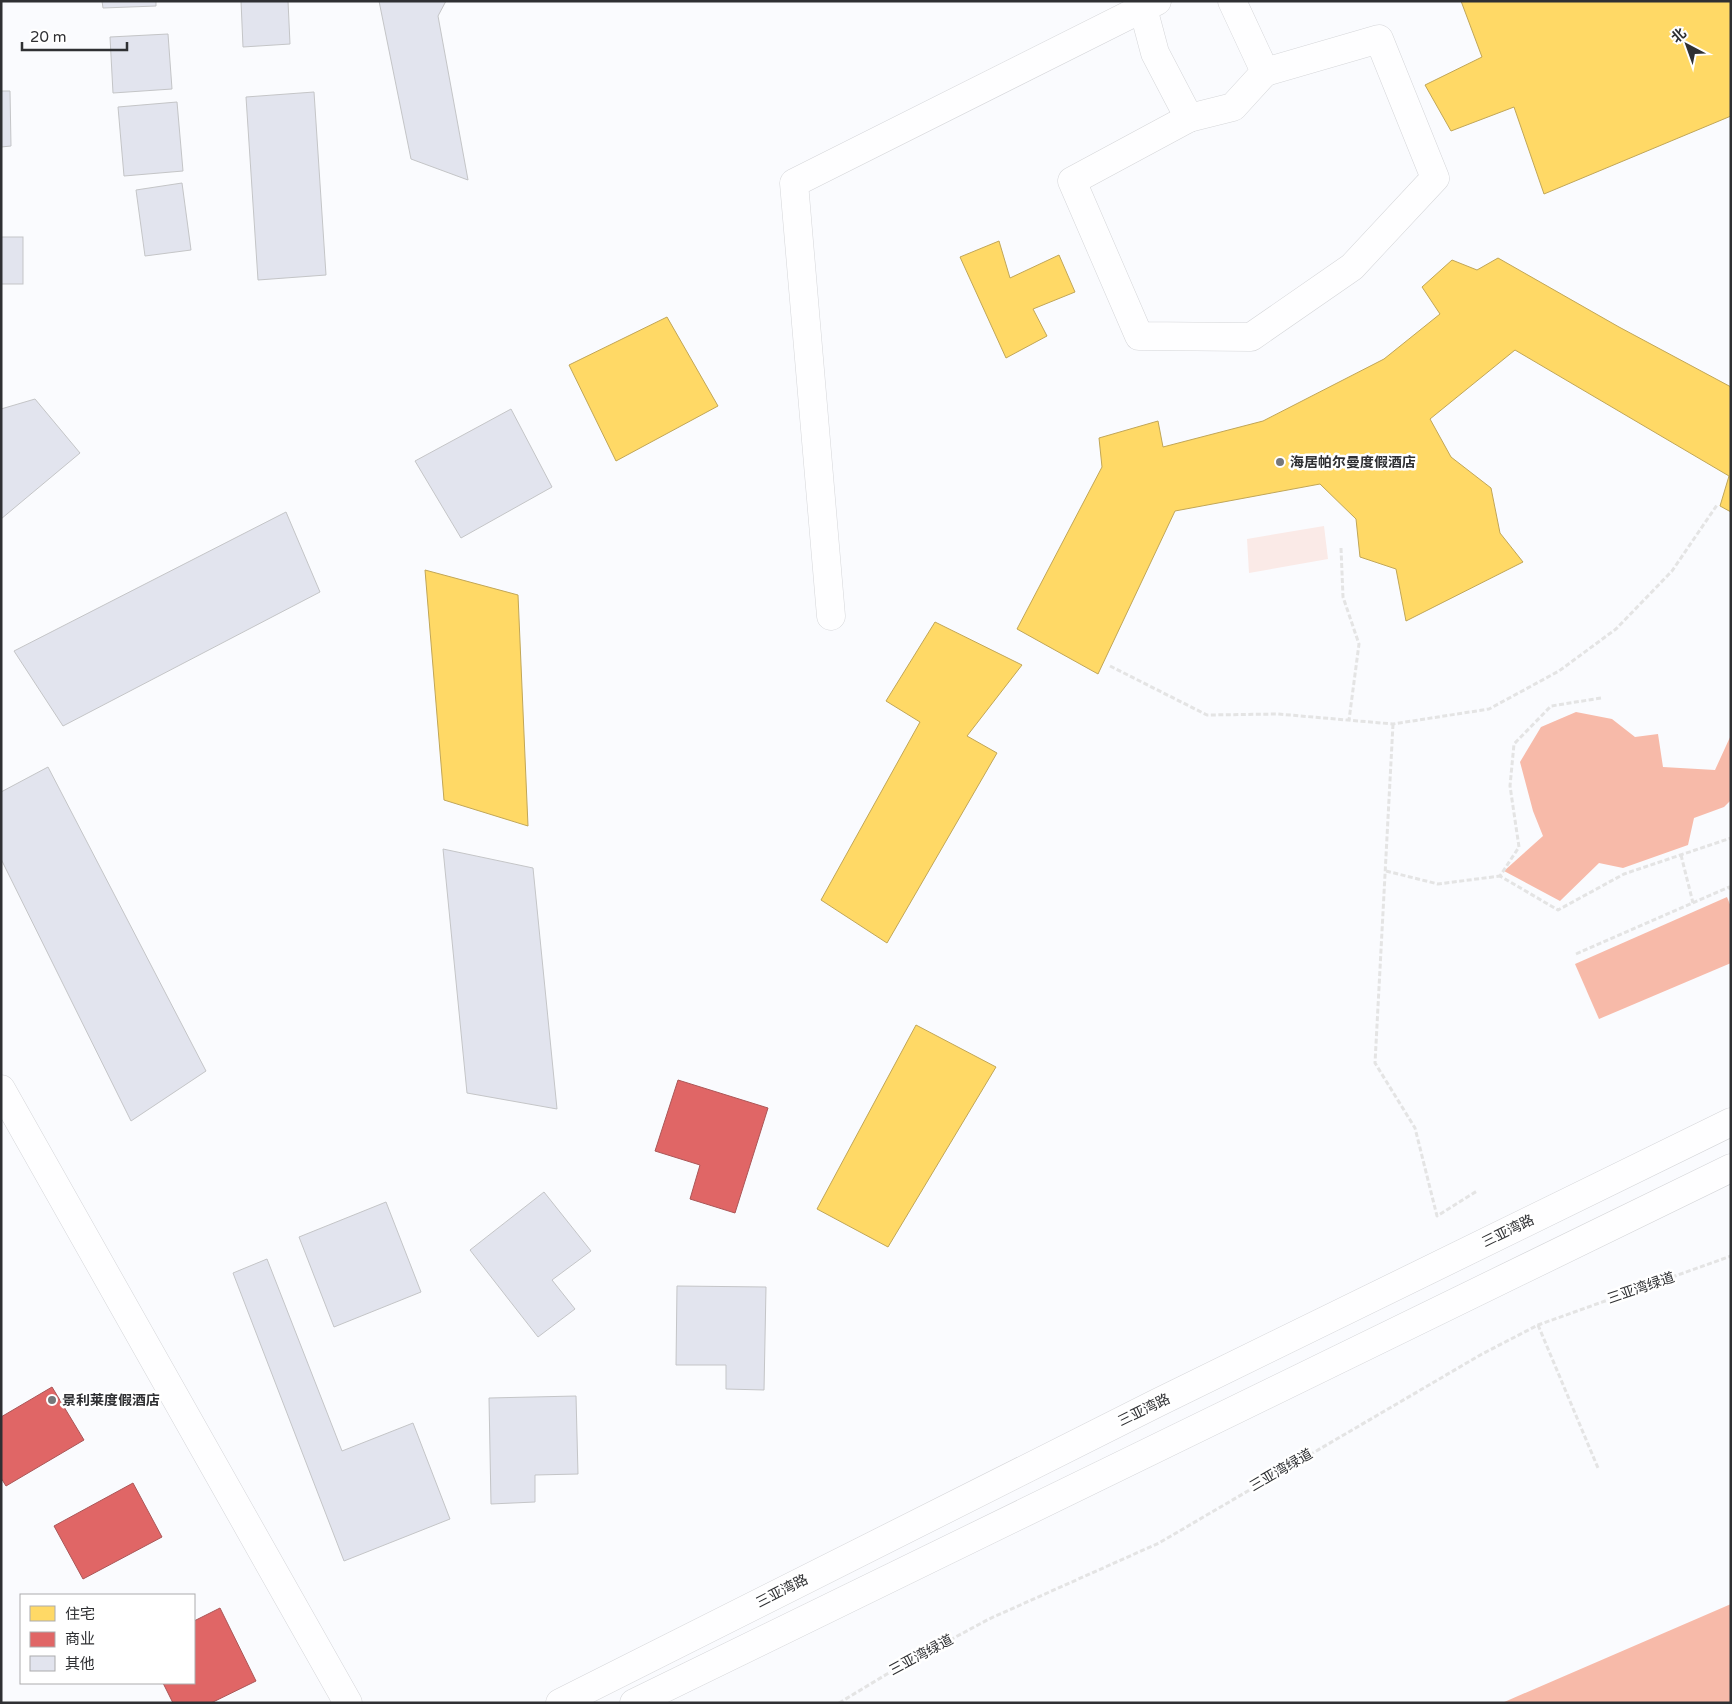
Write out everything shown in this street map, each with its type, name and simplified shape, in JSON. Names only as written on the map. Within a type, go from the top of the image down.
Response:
[{"type":"main road","points":[[1232,1],[1265,72]]},
{"type":"main road","points":[[831,616],[794,183],[1150,5],[1155,54],[1188,118]]},
{"type":"main road","points":[[1380,39],[1436,178],[1352,267],[1251,337],[1139,336],[1072,181],[1188,118],[1233,107],[1265,72],[1380,39]]},
{"type":"main road","points":[[1,1089],[348,1703]]},
{"type":"main road","name":"三亚湾路","points":[[560,1703],[1148,1408],[1731,1122]]},
{"type":"main road","points":[[634,1703],[1731,1168]]},
{"type":"path","points":[[1110,666],[1207,716],[1278,714],[1393,724],[1489,709],[1559,671],[1616,629],[1672,570],[1717,505]]},
{"type":"path","points":[[1341,548],[1343,597],[1360,644],[1349,720]]},
{"type":"path","points":[[1500,876],[1519,847],[1510,786],[1514,744],[1551,706],[1602,698]]},
{"type":"path","points":[[1393,724],[1375,1063],[1415,1128],[1437,1216],[1477,1191]]},
{"type":"path","points":[[1386,871],[1438,884],[1500,876],[1558,910],[1624,874],[1731,838]]},
{"type":"path","points":[[1681,855],[1693,904]]},
{"type":"path","points":[[1576,954],[1729,888],[1731,892]]},
{"type":"path","name":"三亚湾绿道","points":[[839,1703],[887,1674],[989,1619],[1158,1543],[1482,1354],[1538,1324],[1731,1256]]},
{"type":"path","points":[[1538,1324],[1598,1468]]},
{"type":"shaded area","points":[[1324,526],[1328,559],[1249,573],[1247,539]]},
{"type":"shaded area","points":[[1576,712],[1612,719],[1635,737],[1658,734],[1663,767],[1715,770],[1731,735],[1731,800],[1724,807],[1694,818],[1688,845],[1623,868],[1599,863],[1560,901],[1504,871],[1543,836],[1533,811],[1520,762],[1541,727]]},
{"type":"shaded area","points":[[1727,897],[1731,907],[1731,963],[1599,1019],[1575,964]]},
{"type":"shaded area","points":[[1731,1604],[1731,1703],[1502,1703]]},
{"type":"building: 住宅","points":[[1461,1],[1731,1],[1731,116],[1544,194],[1514,107],[1451,131],[1425,85],[1482,57]]},
{"type":"building: 住宅","points":[[999,241],[1010,278],[1059,255],[1075,292],[1033,309],[1047,336],[1006,358],[960,257]]},
{"type":"building: 住宅","name":"海居帕尔曼度假酒店","points":[[1498,258],[1619,327],[1731,387],[1731,512],[1720,506],[1729,476],[1515,350],[1430,419],[1451,457],[1491,488],[1500,533],[1523,562],[1406,621],[1396,569],[1360,557],[1356,519],[1320,484],[1175,511],[1098,674],[1017,629],[1102,467],[1099,438],[1158,421],[1163,447],[1263,421],[1384,359],[1440,314],[1422,287],[1452,260],[1477,270]]},
{"type":"building: 住宅","points":[[667,317],[718,406],[616,461],[569,365]]},
{"type":"building: 住宅","points":[[425,570],[518,595],[528,826],[444,800]]},
{"type":"building: 住宅","points":[[935,622],[1022,665],[967,736],[997,753],[887,943],[821,900],[920,722],[886,701]]},
{"type":"building: 住宅","points":[[916,1025],[996,1067],[888,1247],[817,1209]]},
{"type":"building: 商业","points":[[678,1080],[768,1108],[735,1213],[690,1199],[700,1165],[655,1151]]},
{"type":"building: 商业","points":[[52,1387],[84,1440],[6,1486],[1,1478],[1,1417]]},
{"type":"building: 商业","points":[[133,1483],[162,1537],[83,1579],[54,1526]]},
{"type":"building: 商业","points":[[220,1608],[256,1681],[211,1703],[173,1703],[164,1684],[195,1684],[195,1620]]},
{"type":"building: 其他","points":[[102,1],[156,1],[156,6],[103,8]]},
{"type":"building: 其他","points":[[241,1],[288,1],[290,44],[243,47]]},
{"type":"building: 其他","points":[[379,1],[446,1],[438,16],[468,180],[411,159]]},
{"type":"building: 其他","points":[[168,34],[172,89],[113,93],[110,37]]},
{"type":"building: 其他","points":[[1,91],[10,91],[11,146],[1,147]]},
{"type":"building: 其他","points":[[314,92],[326,275],[258,280],[246,97]]},
{"type":"building: 其他","points":[[177,102],[183,171],[124,176],[118,107]]},
{"type":"building: 其他","points":[[182,183],[191,250],[145,256],[136,190]]},
{"type":"building: 其他","points":[[1,237],[23,237],[23,284],[1,284]]},
{"type":"building: 其他","points":[[35,399],[80,453],[1,519],[1,409]]},
{"type":"building: 其他","points":[[511,409],[552,487],[461,538],[415,461]]},
{"type":"building: 其他","points":[[286,512],[320,592],[63,726],[14,651]]},
{"type":"building: 其他","points":[[48,767],[206,1071],[131,1121],[1,859],[1,792]]},
{"type":"building: 其他","points":[[443,849],[533,868],[557,1109],[467,1093]]},
{"type":"building: 其他","points":[[544,1192],[591,1251],[552,1280],[575,1309],[538,1337],[470,1250]]},
{"type":"building: 其他","points":[[386,1202],[421,1292],[334,1327],[299,1237]]},
{"type":"building: 其他","points":[[267,1259],[342,1451],[413,1423],[450,1519],[344,1561],[233,1273]]},
{"type":"building: 其他","points":[[677,1286],[766,1287],[764,1390],[726,1389],[726,1365],[676,1365]]},
{"type":"building: 其他","points":[[576,1396],[578,1474],[535,1475],[535,1502],[491,1504],[489,1398]]},
{"type":"place","name":"海居帕尔曼度假酒店","points":[[1280,462]]},
{"type":"place","name":"景利莱度假酒店","points":[[52,1400]]}]
